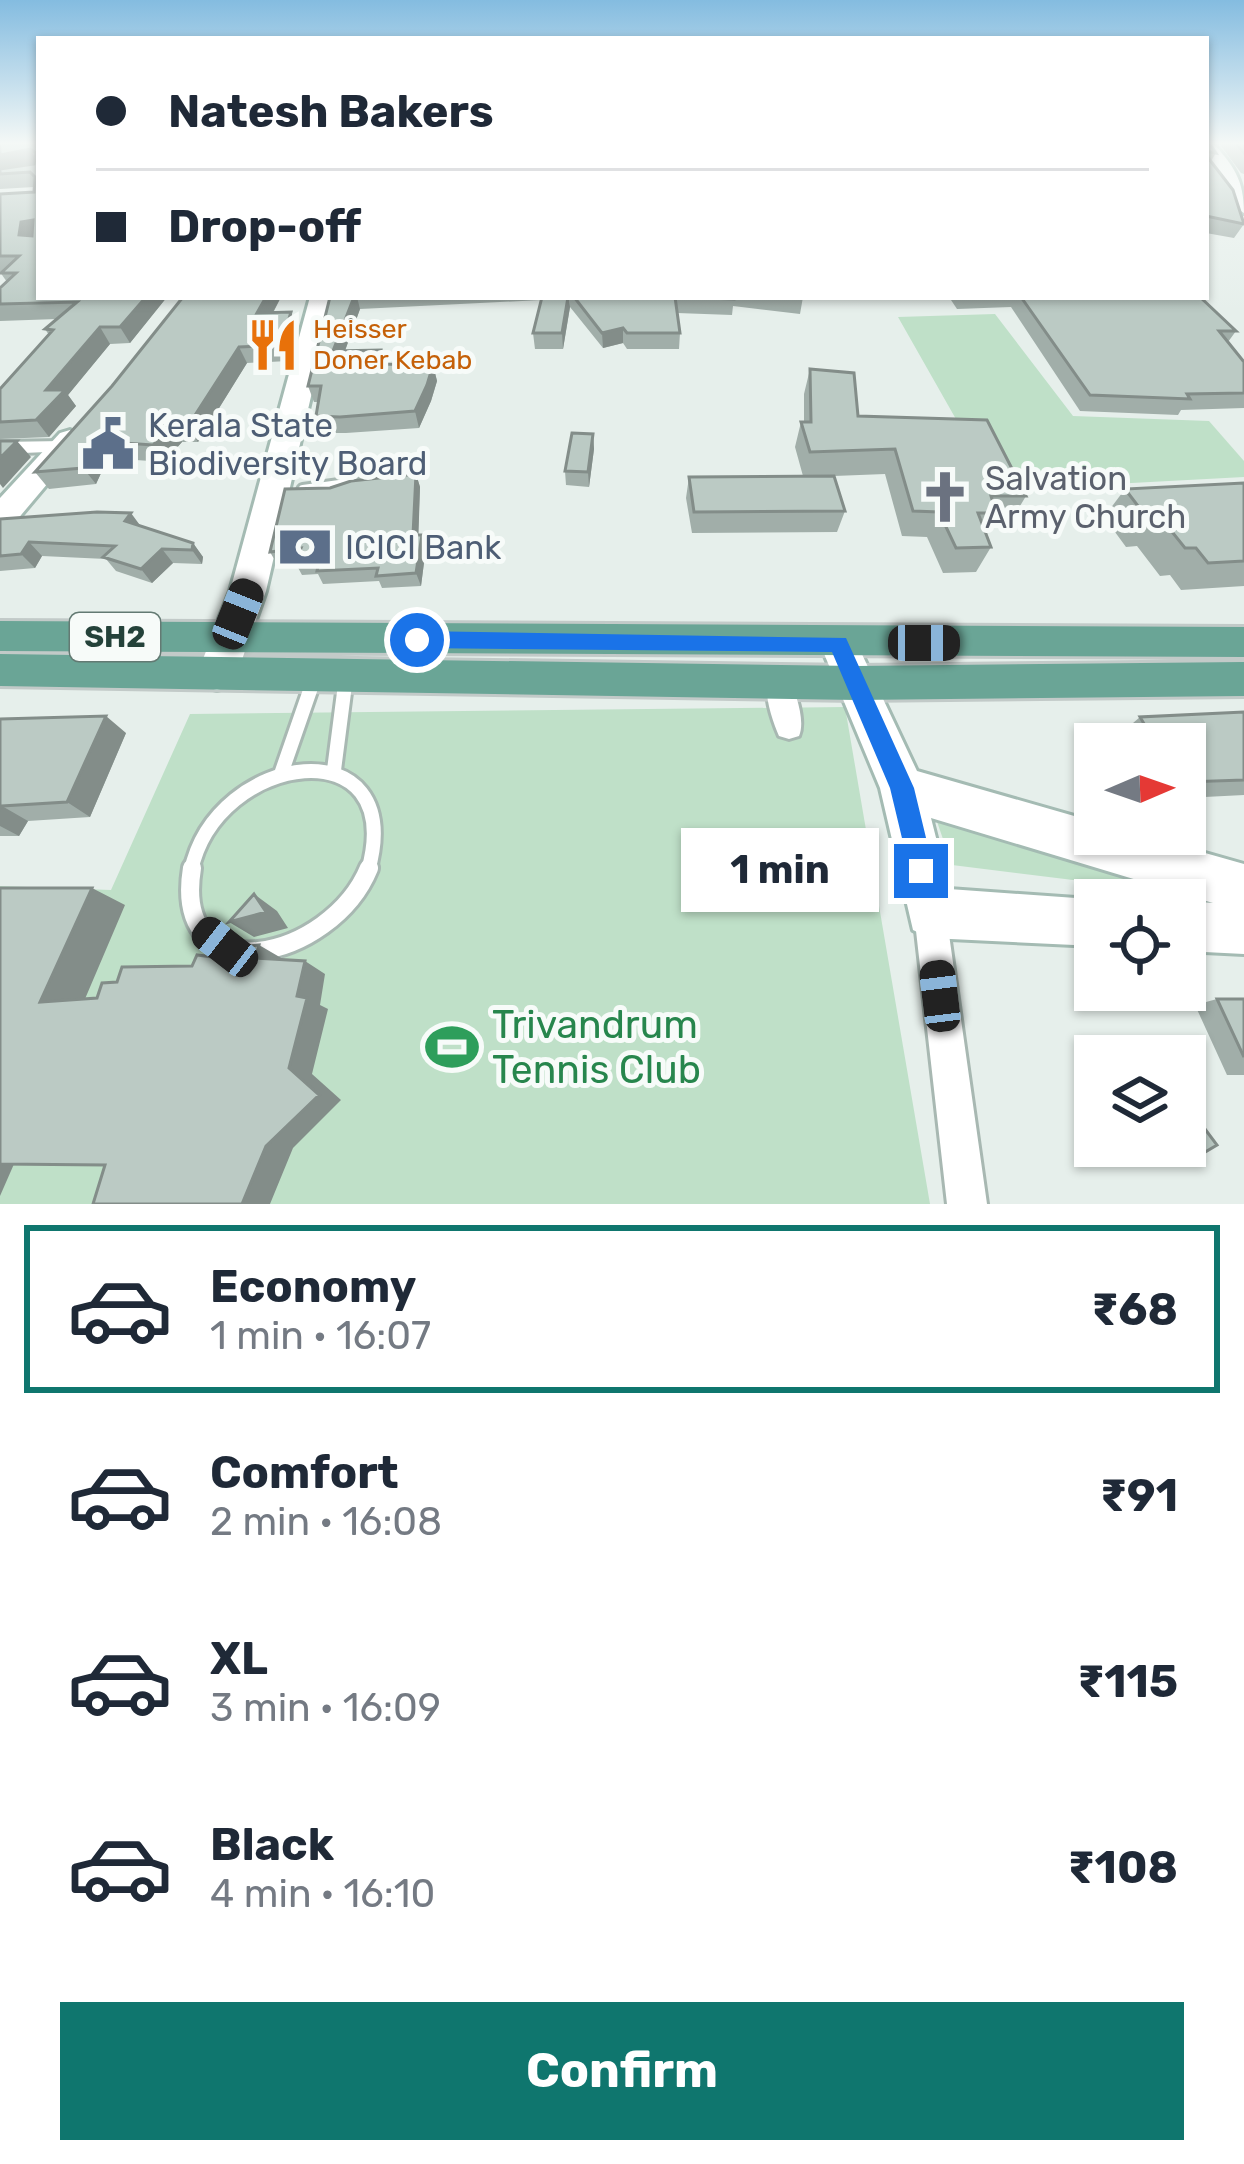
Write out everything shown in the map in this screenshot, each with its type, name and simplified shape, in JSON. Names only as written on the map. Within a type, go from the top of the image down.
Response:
[{"type":"main road","name":"SH2","points":[[0,636],[223,656],[1244,642]]},
{"type":"main road","points":[[0,670],[223,656],[330,675],[856,683],[1244,679]]},
{"type":"street","points":[[223,656],[248,591],[321,300]]},
{"type":"street","points":[[0,519],[94,412]]},
{"type":"street","points":[[0,448],[63,447]]},
{"type":"street","points":[[838,644],[902,788],[930,913],[967,1204]]},
{"type":"street","points":[[778,682],[789,727]]},
{"type":"street","points":[[902,788],[1244,888]]},
{"type":"street","points":[[930,913],[1074,920]]},
{"type":"street","points":[[1206,927],[1244,928]]},
{"type":"lane","points":[[272,494],[359,483]]},
{"type":"lane","points":[[330,675],[334,770]]},
{"type":"lane","points":[[281,774],[330,675]]},
{"type":"lane","points":[[334,770],[357,783],[375,813],[376,853],[365,882],[345,910],[318,933],[286,948],[254,953],[225,947],[201,929],[189,903],[188,872],[200,840],[220,811],[246,788],[281,774],[334,770]]},
{"type":"green space","points":[[995,314],[1073,416],[1209,421],[1244,461],[1244,477],[1019,489],[961,428],[898,317]]},
{"type":"green space","name":"Trivandrum Tennis Club","points":[[845,707],[930,1204],[0,1204],[0,886],[111,890],[190,714]]},
{"type":"green space","points":[[934,813],[1163,879],[1074,880],[952,865]]},
{"type":"building","points":[[0,198],[36,198],[36,300],[143,300],[120,327],[100,327],[46,390],[65,390],[36,420],[0,422],[0,389],[53,330],[45,329],[77,302],[0,304],[0,288],[16,273],[1,273],[19,256],[0,256]],"holes":[[[33,220],[32,236],[19,235],[21,222]]]},
{"type":"building","points":[[1209,198],[1236,198],[1244,224],[1209,217]]},
{"type":"building","points":[[181,300],[264,300],[257,313],[291,312],[281,345],[239,347],[188,426],[172,426],[153,445],[96,441],[83,468],[35,472]]},
{"type":"building","points":[[329,300],[353,300],[333,351],[381,350],[379,364],[433,365],[415,411],[316,416],[321,386],[308,386]]},
{"type":"building","points":[[541,300],[568,300],[562,333],[533,333]]},
{"type":"building","points":[[576,300],[675,300],[680,333],[627,333],[623,328],[602,333]]},
{"type":"building","points":[[1023,300],[1203,300],[1236,331],[1219,331],[1244,362],[1244,393],[1187,394],[1190,399],[1090,395]]},
{"type":"building","points":[[810,369],[854,373],[858,416],[987,420],[1026,496],[991,496],[996,513],[978,513],[991,547],[956,548],[939,512],[913,511],[895,449],[810,452],[801,422],[811,422]]},
{"type":"building","points":[[572,433],[593,434],[588,472],[565,471]]},
{"type":"building","points":[[0,441],[17,441],[0,458]]},
{"type":"building","points":[[416,474],[413,535],[422,535],[416,573],[376,576],[378,568],[317,571],[319,562],[295,562],[301,548],[270,552],[285,489],[330,488]]},
{"type":"building","points":[[834,476],[845,511],[694,512],[689,477]]},
{"type":"building","points":[[1244,483],[1244,561],[1208,563],[1196,548],[1185,548],[1161,518],[1148,519],[1125,489]]},
{"type":"building","points":[[131,513],[125,521],[193,543],[192,550],[162,549],[141,569],[103,557],[115,546],[29,542],[21,554],[0,556],[0,519]]},
{"type":"building","points":[[1244,712],[1244,780],[1206,781],[1206,723],[1144,723],[1140,717]]},
{"type":"building","points":[[106,716],[67,802],[0,809],[0,719]]},
{"type":"building","points":[[0,888],[92,888],[40,1002],[97,998],[102,983],[117,982],[122,967],[192,966],[197,955],[213,957],[216,950],[259,945],[256,958],[305,961],[297,996],[307,998],[289,1068],[319,1095],[266,1146],[242,1204],[93,1204],[105,1165],[0,1164]]},
{"type":"building","points":[[254,894],[266,912],[229,922]]},
{"type":"building","points":[[1217,999],[1244,999],[1244,1057]]},
{"type":"building","points":[[1206,1130],[1217,1145],[1206,1152]]},
{"type":"place","name":"Heisser Doner Kebab","points":[[273,345]]},
{"type":"place","name":"Kerala State Biodiversity Board","points":[[108,444]]},
{"type":"place","name":"Salvation Army Church","points":[[945,497]]},
{"type":"place","name":"ICICI Bank","points":[[305,547]]},
{"type":"place","name":"Trivandrum Tennis Club","points":[[452,1047]]},
{"type":"route","points":[[417,640],[838,644],[902,788],[921,871]]}]
